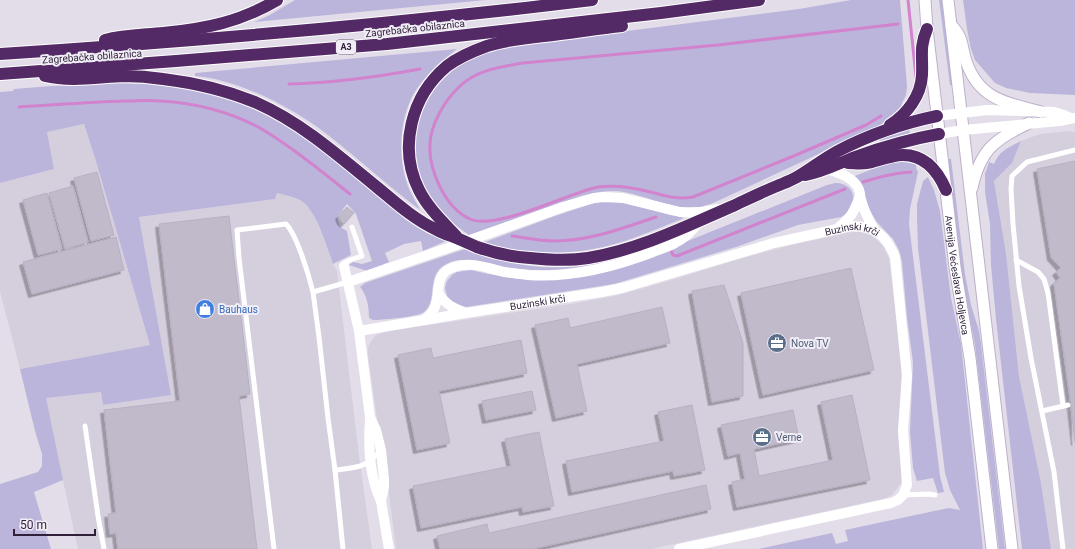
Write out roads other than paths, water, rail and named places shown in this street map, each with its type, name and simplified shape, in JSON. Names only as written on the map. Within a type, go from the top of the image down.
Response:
[{"type":"highway","points":[[77,49],[96,42],[114,38],[194,30],[230,22],[249,15],[277,0]]},
{"type":"highway","name":"Zagrebačka obilaznica","points":[[0,54],[364,25],[592,0]]},
{"type":"highway","name":"Zagrebačka obilaznica","points":[[0,74],[386,44],[661,13],[759,0]]},
{"type":"highway","points":[[459,239],[432,211],[425,201],[411,169],[409,156],[410,128],[421,97],[428,85],[453,62],[488,46],[511,40],[638,24],[661,13]]},
{"type":"highway","points":[[878,133],[903,114],[916,97],[920,88],[922,76],[921,48],[927,29]]},
{"type":"highway","points":[[31,72],[48,77],[66,79],[126,76],[146,77],[202,85],[236,95],[278,113],[296,124],[399,205],[425,224],[438,231],[495,253],[521,258],[546,260],[587,258],[627,248],[659,237],[701,221],[796,177],[838,151],[878,133],[900,125],[937,116]]},
{"type":"highway","points":[[796,177],[825,170],[885,146],[916,138],[940,134]]},
{"type":"highway","points":[[843,162],[865,163],[895,156],[911,156],[924,161],[933,168],[941,178],[946,190]]},
{"type":"main road","name":"Avenija Većeslava Holjevca","points":[[925,0],[927,29],[957,283],[970,358],[992,549]]},
{"type":"main road","name":"Avenija Većeslava Holjevca","points":[[948,0],[1012,549]]},
{"type":"main road","points":[[951,24],[960,34],[967,62],[977,82],[986,93],[1006,102],[1042,112]]},
{"type":"main road","points":[[971,196],[973,184],[980,163],[989,148],[1004,136],[1028,123]]},
{"type":"street","points":[[937,116],[987,110],[1054,112],[1073,118]]},
{"type":"street","points":[[940,134],[963,130],[1060,121],[1073,118]]},
{"type":"street","points":[[825,170],[833,171],[849,179],[857,186],[866,213],[874,229]]},
{"type":"street","points":[[838,229],[854,212],[860,196]]},
{"type":"street","points":[[348,282],[562,207],[594,198],[623,198],[667,210],[689,213],[703,212],[732,206]]},
{"type":"street","points":[[423,320],[428,317],[434,309],[439,280],[445,270],[452,267],[473,265],[530,275],[556,275],[583,272],[636,258],[675,244],[687,236],[701,221]]},
{"type":"street","name":"Buzinski krči","points":[[359,330],[580,296],[622,288],[774,243],[851,226],[874,229],[887,242],[895,257],[907,376],[904,430],[907,485],[903,495]]},
{"type":"street","points":[[344,266],[359,330],[370,417],[369,440],[372,473],[374,484],[381,501],[389,549]]},
{"type":"street","points":[[438,292],[441,298],[448,305],[466,313]]},
{"type":"street","points":[[370,417],[376,430],[381,450],[384,479],[381,501]]},
{"type":"street","points":[[679,549],[891,503],[898,500],[903,495]]},
{"type":"lane","points":[[1063,549],[1054,472],[1042,412],[1016,260],[1011,189],[1012,176],[1027,162],[1075,150]]},
{"type":"lane","points":[[274,549],[239,258],[237,230],[286,224],[290,228],[313,292],[344,549]]},
{"type":"lane","points":[[344,266],[344,263],[362,256],[352,227]]},
{"type":"lane","points":[[1016,260],[1038,272],[1044,279],[1048,293],[1066,406],[1042,412]]},
{"type":"lane","points":[[313,292],[348,282]]},
{"type":"lane","points":[[85,426],[104,549]]},
{"type":"lane","points":[[335,470],[358,468],[366,464],[381,450]]},
{"type":"lane","points":[[358,468],[372,473],[379,478],[384,487]]},
{"type":"lane","points":[[903,495],[935,495]]},
{"type":"waterway","points":[[908,0],[916,77]]},
{"type":"waterway","points":[[881,116],[866,125],[693,197],[669,197],[622,187],[598,187],[514,216],[497,220],[482,221],[470,219],[461,214],[453,206],[440,187],[435,176],[430,153],[433,128],[444,105],[454,92],[466,81],[489,70],[523,63],[718,45],[898,24]]},
{"type":"waterway","points":[[289,84],[355,79],[420,69]]},
{"type":"waterway","points":[[19,107],[98,102],[152,101],[173,102],[212,109],[237,117],[272,135],[350,194]]},
{"type":"waterway","points":[[863,182],[899,173],[911,172]]},
{"type":"waterway","points":[[671,251],[673,255],[677,256],[845,189]]},
{"type":"waterway","points":[[512,236],[550,241],[581,239],[606,233],[656,217]]},
{"type":"place","name":"Bauhaus","points":[[205,309]]},
{"type":"place","name":"Nova TV","points":[[777,343]]},
{"type":"place","name":"Verne","points":[[762,437]]}]
